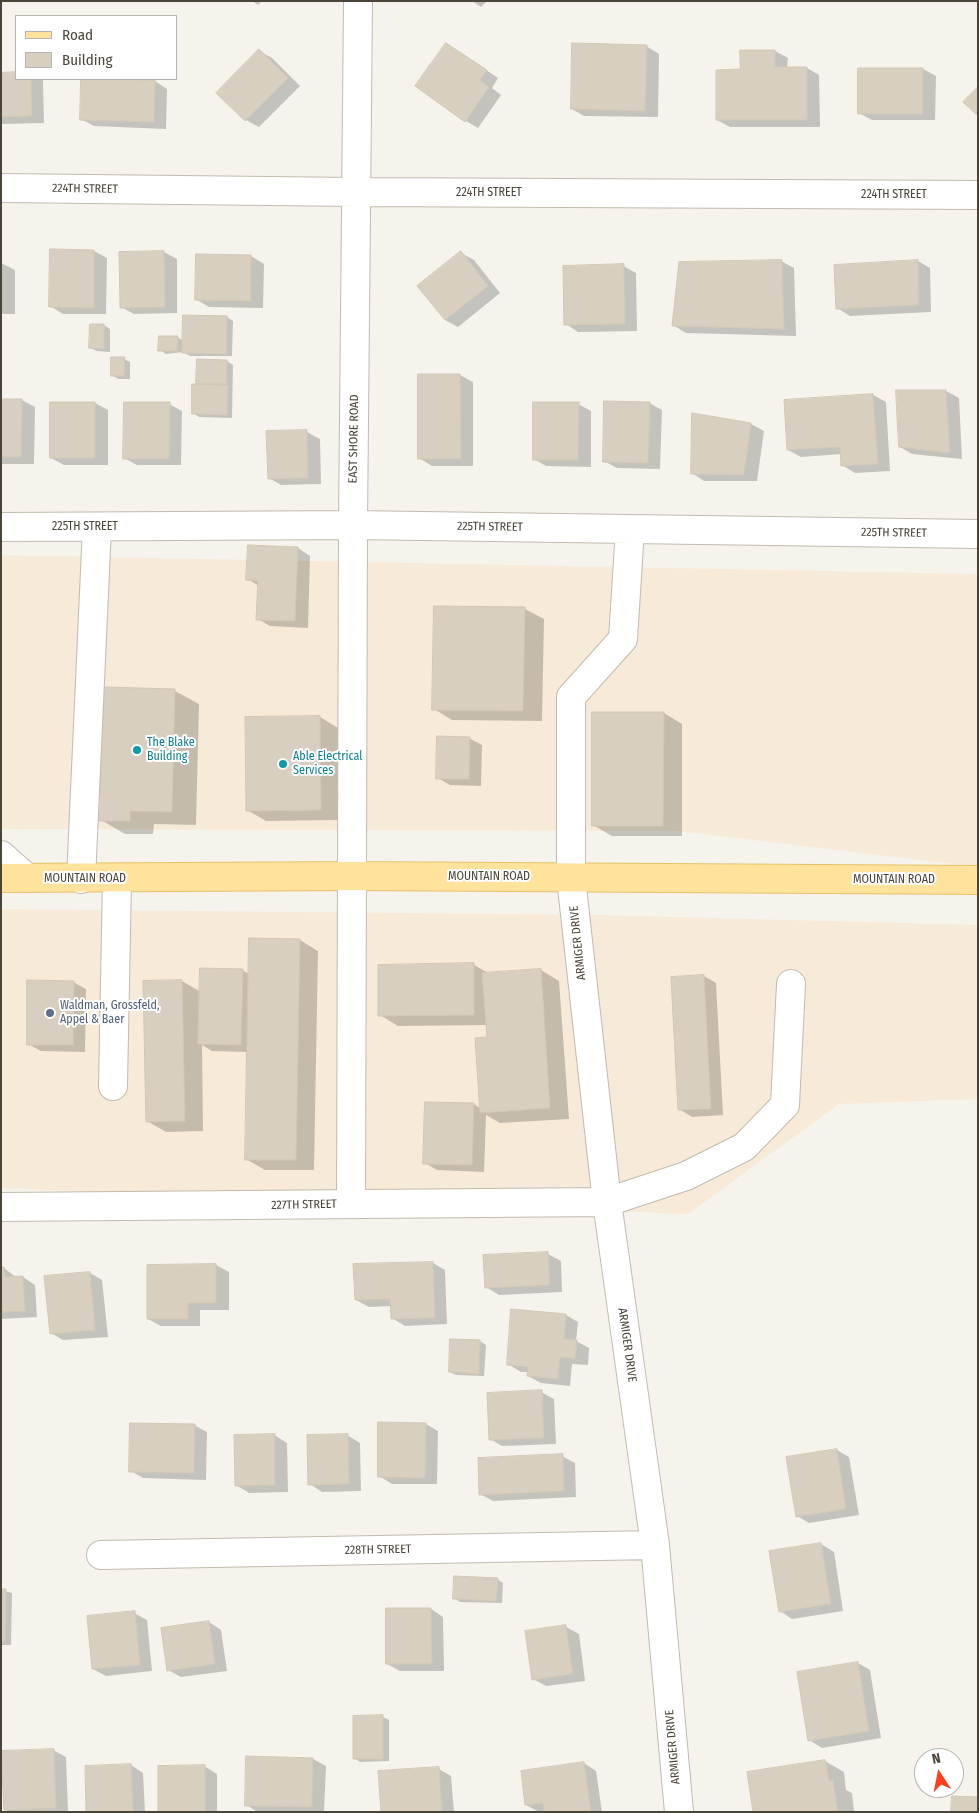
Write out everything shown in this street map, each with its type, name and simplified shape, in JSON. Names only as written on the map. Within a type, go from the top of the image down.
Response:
[{"type":"main road","name":"MOUNTAIN ROAD","points":[[14,878],[117,879],[352,876],[978,880]]},
{"type":"street","name":"EAST SHORE ROAD","points":[[351,1204],[353,526],[358,1]]},
{"type":"street","name":"224TH STREET","points":[[1,188],[978,195]]},
{"type":"street","points":[[82,879],[97,526]]},
{"type":"street","name":"225TH STREET","points":[[1,527],[353,526],[978,534]]},
{"type":"street","name":"ARMIGER DRIVE","points":[[630,529],[623,640],[571,696],[571,878],[607,1202],[655,1545],[679,1812]]},
{"type":"street","points":[[1,855],[14,878]]},
{"type":"street","points":[[113,1086],[117,879]]},
{"type":"street","name":"227TH STREET","points":[[1,1207],[607,1202],[686,1176],[744,1147],[785,1105],[791,984]]},
{"type":"street","name":"228TH STREET","points":[[101,1555],[655,1545]]},
{"type":"shaded area","points":[[1,555],[978,574],[978,867],[678,831],[1,829]]},
{"type":"shaded area","points":[[1,909],[601,915],[978,925],[978,1099],[839,1104],[688,1214],[1,1188]]},
{"type":"building","points":[[446,43],[487,70],[480,80],[489,87],[465,122],[415,86]]},
{"type":"building","points":[[572,43],[647,45],[645,111],[571,109]]},
{"type":"building","points":[[259,49],[288,78],[245,121],[216,93]]},
{"type":"building","points":[[740,50],[775,50],[775,67],[807,67],[807,120],[716,120],[716,70],[740,69]]},
{"type":"building","points":[[858,68],[923,68],[923,114],[858,114]]},
{"type":"building","points":[[15,72],[15,80],[31,80],[32,116],[1,117],[1,73]]},
{"type":"building","points":[[81,80],[155,80],[154,122],[80,120]]},
{"type":"building","points":[[978,87],[978,116],[963,102]]},
{"type":"building","points":[[50,249],[94,250],[94,308],[49,307]]},
{"type":"building","points":[[164,251],[165,307],[120,308],[119,252]]},
{"type":"building","points":[[461,251],[488,286],[445,320],[417,286]]},
{"type":"building","points":[[196,254],[251,255],[251,301],[195,300]]},
{"type":"building","points":[[782,260],[784,329],[672,326],[679,262]]},
{"type":"building","points":[[918,260],[919,305],[836,309],[834,265]]},
{"type":"building","points":[[624,264],[625,324],[564,325],[563,266]]},
{"type":"building","points":[[183,315],[227,316],[227,354],[182,353]]},
{"type":"building","points":[[90,324],[104,324],[104,349],[89,348]]},
{"type":"building","points":[[159,336],[178,336],[177,351],[158,351]]},
{"type":"building","points":[[111,357],[125,357],[124,376],[111,376]]},
{"type":"building","points":[[197,359],[227,360],[227,384],[196,384]]},
{"type":"building","points":[[418,374],[460,374],[461,459],[418,459]]},
{"type":"building","points":[[192,384],[228,385],[227,415],[192,414]]},
{"type":"building","points":[[896,390],[946,390],[950,453],[899,447]]},
{"type":"building","points":[[873,394],[878,464],[841,466],[840,447],[787,450],[784,400]]},
{"type":"building","points":[[1,399],[22,399],[21,457],[1,457]]},
{"type":"building","points":[[604,401],[650,402],[648,463],[603,462]]},
{"type":"building","points":[[50,402],[95,402],[95,458],[50,458]]},
{"type":"building","points":[[124,402],[170,402],[169,459],[123,459]]},
{"type":"building","points":[[533,402],[579,402],[578,460],[533,460]]},
{"type":"building","points":[[692,413],[751,423],[744,475],[691,474]]},
{"type":"building","points":[[307,430],[308,478],[268,479],[266,431]]},
{"type":"building","points":[[248,545],[298,547],[295,621],[256,620],[258,581],[246,580]]},
{"type":"building","points":[[434,606],[525,607],[523,711],[432,710]]},
{"type":"building","name":"The Blake Building","points":[[103,687],[175,689],[172,812],[130,811],[130,821],[100,821]]},
{"type":"building","points":[[592,712],[664,712],[663,826],[592,826]]},
{"type":"building","name":"Able Electrical Services","points":[[320,716],[321,810],[246,811],[245,717]]},
{"type":"building","points":[[437,736],[470,737],[469,779],[436,779]]},
{"type":"building","points":[[249,938],[300,939],[296,1160],[245,1160]]},
{"type":"building","points":[[474,963],[474,1015],[378,1016],[378,965]]},
{"type":"building","points":[[200,968],[243,969],[241,1045],[198,1044]]},
{"type":"building","points":[[541,969],[550,1108],[480,1113],[475,1038],[487,1037],[482,973]]},
{"type":"building","points":[[704,975],[711,1109],[678,1110],[671,977]]},
{"type":"building","name":"Waldman, Grossfeld, Appel & Baer","points":[[27,980],[74,981],[73,1045],[27,1045]]},
{"type":"building","points":[[182,980],[185,1121],[146,1122],[143,981]]},
{"type":"building","points":[[425,1102],[474,1103],[472,1165],[423,1164]]},
{"type":"building","points":[[548,1252],[550,1285],[485,1288],[483,1255]]},
{"type":"building","points":[[433,1262],[435,1318],[391,1319],[390,1299],[355,1300],[353,1264]]},
{"type":"building","points":[[216,1264],[216,1303],[188,1303],[188,1319],[147,1319],[147,1265]]},
{"type":"building","points":[[1,1267],[4,1267],[5,1277],[23,1276],[25,1311],[1,1312]]},
{"type":"building","points":[[90,1272],[95,1330],[50,1334],[44,1276]]},
{"type":"building","points":[[511,1309],[566,1314],[564,1339],[577,1340],[575,1359],[560,1357],[558,1379],[527,1376],[528,1367],[507,1365]]},
{"type":"building","points":[[450,1339],[480,1340],[479,1374],[449,1372]]},
{"type":"building","points":[[542,1390],[544,1438],[489,1440],[487,1393]]},
{"type":"building","points":[[378,1422],[426,1423],[425,1478],[378,1477]]},
{"type":"building","points":[[130,1423],[195,1424],[194,1473],[129,1472]]},
{"type":"building","points":[[275,1434],[275,1485],[235,1486],[234,1435]]},
{"type":"building","points":[[348,1434],[349,1484],[308,1485],[307,1435]]},
{"type":"building","points":[[837,1449],[846,1509],[796,1517],[786,1457]]},
{"type":"building","points":[[563,1454],[564,1491],[479,1495],[478,1458]]},
{"type":"building","points":[[821,1543],[831,1604],[779,1612],[769,1551]]},
{"type":"building","points":[[454,1576],[498,1578],[496,1601],[453,1599]]},
{"type":"building","points":[[1,1589],[6,1589],[5,1642],[1,1642]]},
{"type":"building","points":[[386,1608],[431,1608],[432,1664],[386,1664]]},
{"type":"building","points":[[135,1611],[140,1665],[92,1669],[87,1616]]},
{"type":"building","points":[[209,1621],[215,1664],[167,1671],[161,1628]]},
{"type":"building","points":[[566,1625],[573,1674],[532,1680],[525,1631]]},
{"type":"building","points":[[858,1662],[869,1731],[808,1741],[797,1672]]},
{"type":"building","points":[[383,1715],[383,1759],[353,1759],[353,1716]]},
{"type":"building","points":[[54,1749],[56,1808],[4,1810],[1,1751]]},
{"type":"building","points":[[246,1756],[313,1758],[312,1807],[245,1806]]},
{"type":"building","points":[[825,1760],[829,1781],[833,1780],[838,1812],[753,1812],[747,1772]]},
{"type":"building","points":[[584,1762],[591,1812],[544,1812],[543,1803],[525,1805],[521,1771]]},
{"type":"building","points":[[131,1764],[133,1812],[86,1812],[85,1766]]},
{"type":"building","points":[[205,1765],[205,1812],[158,1812],[158,1766]]},
{"type":"building","points":[[439,1767],[442,1812],[381,1812],[378,1771]]},
{"type":"building","points":[[978,1797],[978,1812],[951,1812],[952,1798]]},
{"type":"place","name":"The Blake Building","points":[[137,750]]},
{"type":"place","name":"Able Electrical Services","points":[[283,764]]},
{"type":"place","name":"Waldman, Grossfeld, Appel & Baer","points":[[50,1013]]}]
